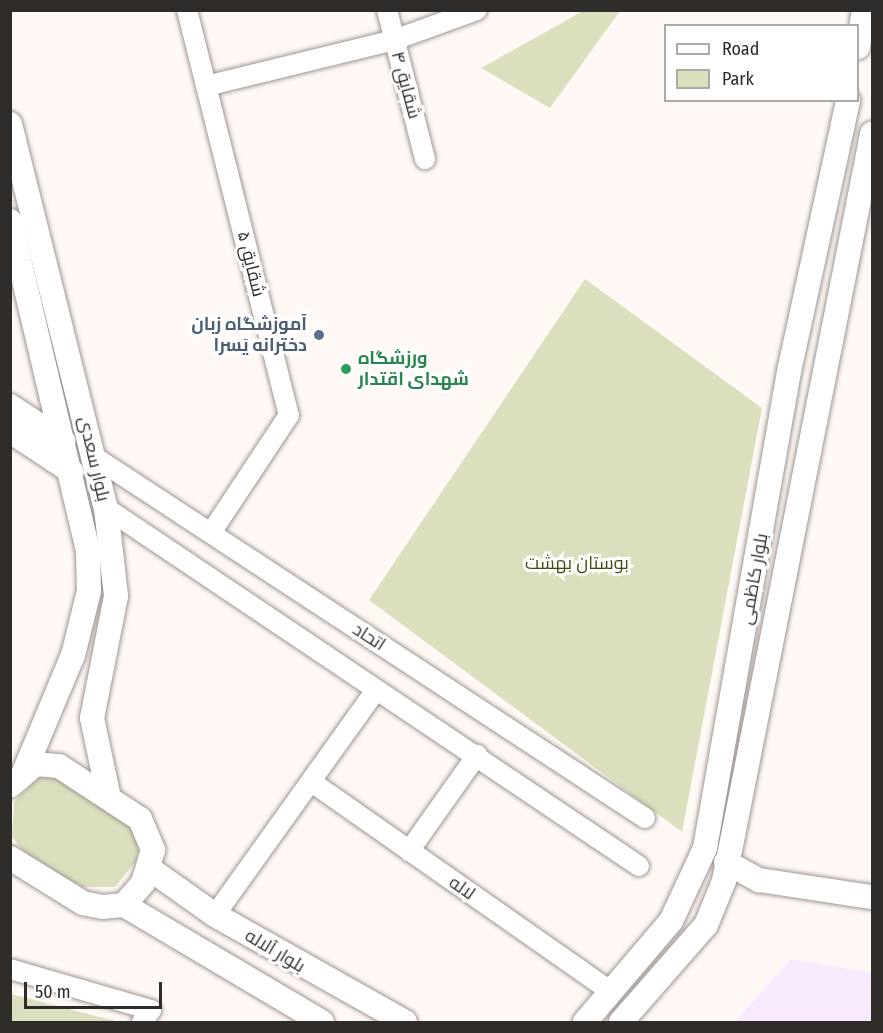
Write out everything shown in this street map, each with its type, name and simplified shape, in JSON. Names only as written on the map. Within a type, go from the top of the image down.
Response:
[{"type":"street","name":"شقایق ۵","points":[[187,10],[289,415],[211,533]]},
{"type":"street","name":"شقایق ۴","points":[[387,10],[425,159]]},
{"type":"street","points":[[206,87],[394,40],[477,10]]},
{"type":"street","points":[[859,41],[864,10]]},
{"type":"street","points":[[847,112],[855,139],[872,134]]},
{"type":"street","name":"بلوار کاظمی","points":[[585,1023],[671,921],[705,848],[790,367],[847,112]]},
{"type":"street","name":"بلوار سعدی","points":[[10,124],[105,508],[116,596],[92,718],[109,798]]},
{"type":"street","name":"بلوار کاظمی","points":[[621,1023],[706,925],[742,812],[872,134]]},
{"type":"street","points":[[832,180],[844,173],[862,184]]},
{"type":"street","name":"بلوار سعدی","points":[[10,221],[72,472],[88,551],[89,591],[56,706],[17,779]]},
{"type":"street","points":[[10,387],[61,430]]},
{"type":"street","points":[[12,417],[61,430]]},
{"type":"street","points":[[12,417],[72,472]]},
{"type":"street","name":"اتحاد","points":[[93,456],[645,818]]},
{"type":"street","points":[[105,508],[477,755],[639,866]]},
{"type":"street","points":[[214,915],[313,783],[376,690]]},
{"type":"street","points":[[409,851],[477,755]]},
{"type":"street","points":[[10,858],[47,883],[83,903],[124,905],[150,869],[149,833],[109,798],[59,766],[35,764],[17,779]]},
{"type":"street","name":"لاله","points":[[313,783],[611,992]]},
{"type":"street","points":[[726,862],[759,880],[873,897]]},
{"type":"street","name":"بلوار آلاله","points":[[150,869],[214,915],[405,1023]]},
{"type":"street","points":[[10,880],[47,883]]},
{"type":"street","name":"بلوار آلاله","points":[[124,905],[322,1023]]},
{"type":"street","points":[[10,969],[146,1016]]},
{"type":"shaded area","points":[[791,959],[872,973],[872,1022],[734,1022]]},
{"type":"green space","points":[[583,11],[620,11],[550,108],[481,68]]},
{"type":"green space","name":"بوستان بهشت","points":[[585,279],[762,408],[682,832],[369,600]]},
{"type":"green space","points":[[40,777],[60,777],[130,824],[139,845],[136,861],[115,887],[82,887],[26,854],[12,837],[14,802]]},
{"type":"green space","points":[[11,994],[119,1022],[11,1022]]},
{"type":"place","name":"آموزشگاه زبان دخترانه یَسرا","points":[[319,335]]},
{"type":"place","name":"ورزشگاه شهدای اقتدار","points":[[346,369]]}]
